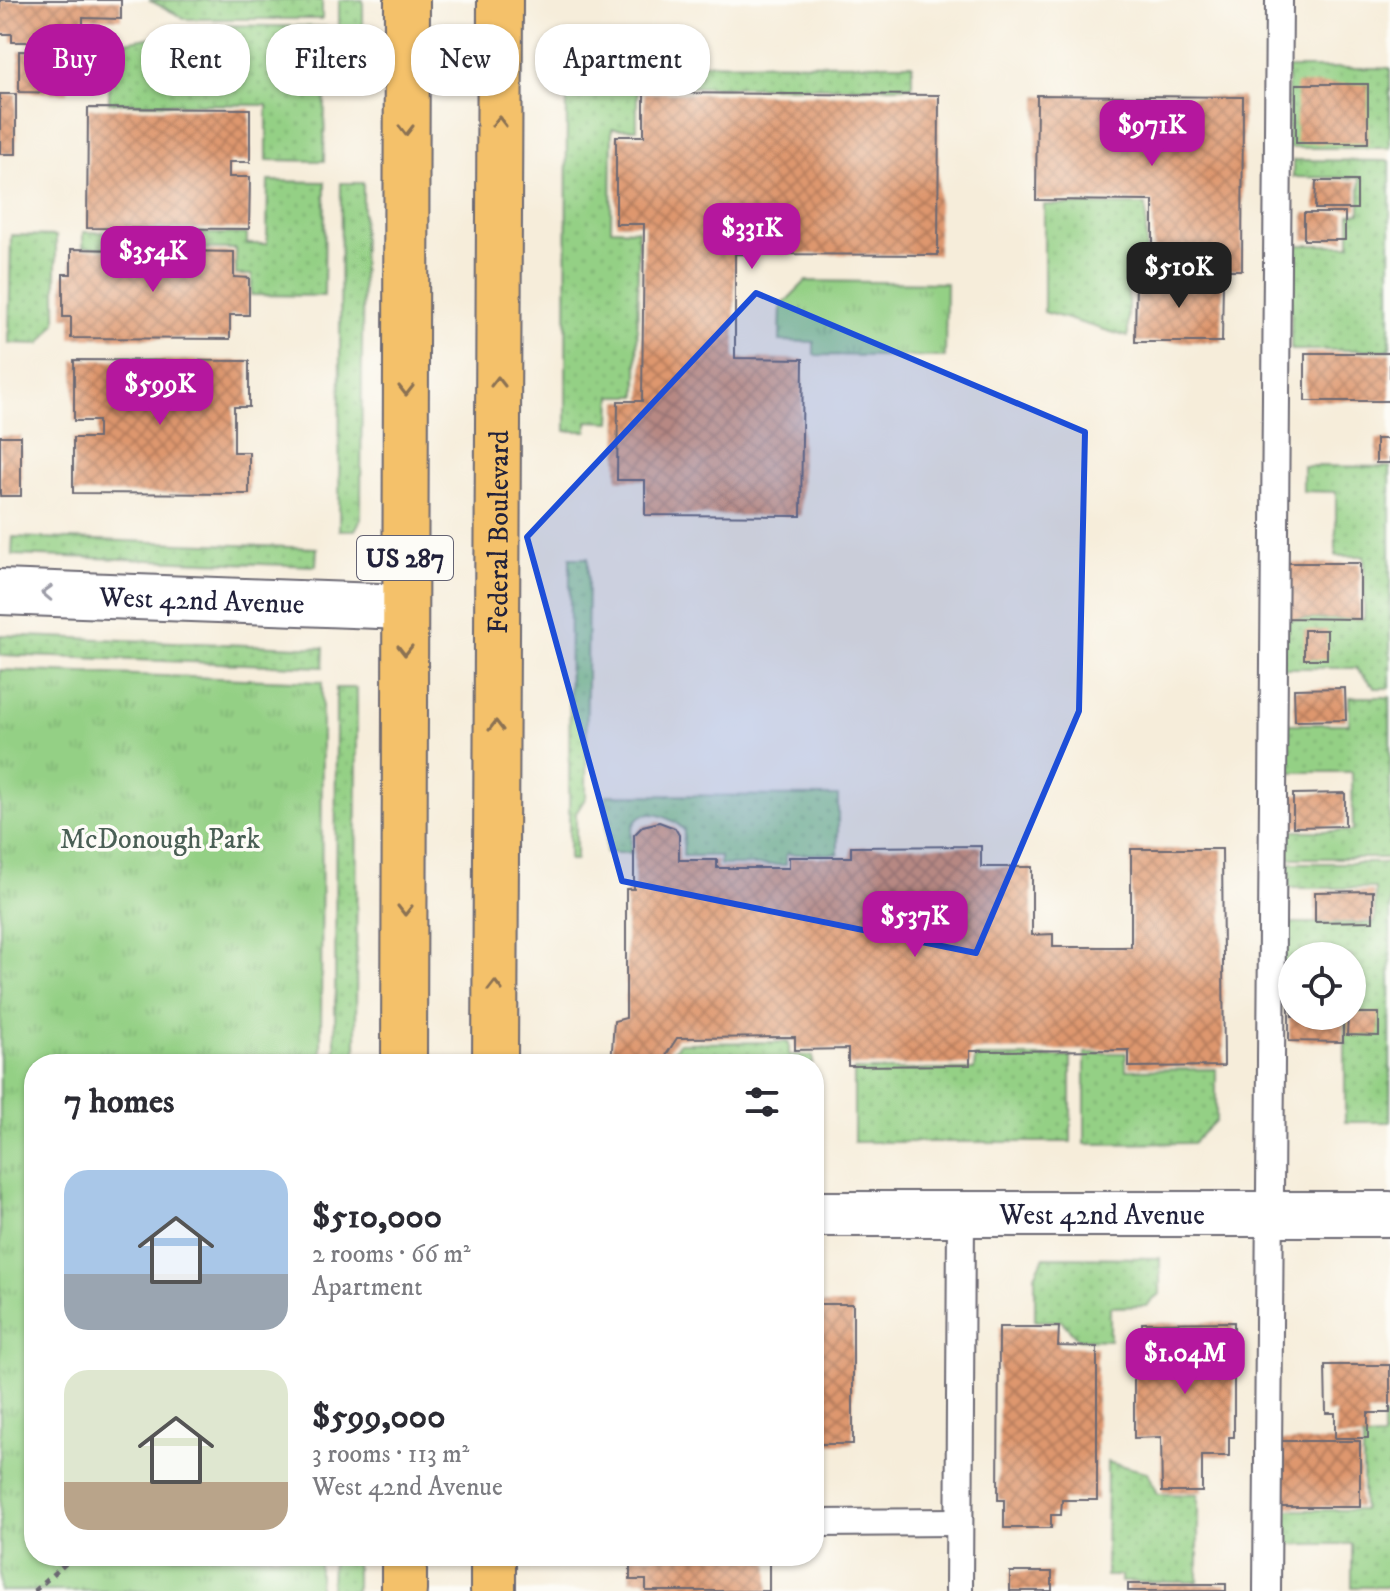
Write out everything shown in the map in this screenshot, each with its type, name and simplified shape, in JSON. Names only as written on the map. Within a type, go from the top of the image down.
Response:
[{"type":"main road","name":"US 287","points":[[404,1054],[407,0]]},
{"type":"main road","name":"Federal Boulevard","points":[[495,1054],[500,0]]},
{"type":"main road","points":[[404,1566],[404,1591]]},
{"type":"main road","points":[[493,1566],[493,1591]]},
{"type":"street","name":"West 42nd Avenue","points":[[0,592],[405,607]]},
{"type":"street","name":"West 42nd Avenue","points":[[824,1214],[1390,1214]]},
{"type":"lane","points":[[1267,1591],[1279,0]]},
{"type":"lane","points":[[959,1591],[961,1214]]},
{"type":"lane","points":[[824,1523],[959,1522]]},
{"type":"path","points":[[34,1591],[63,1566]]},
{"type":"highlighted area","points":[[756,293],[1085,432],[1079,711],[976,953],[622,881],[527,537]]},
{"type":"green space","points":[[149,0],[322,0],[322,19],[186,19]]},
{"type":"green space","points":[[339,0],[363,0],[363,24],[339,24]]},
{"type":"green space","points":[[250,26],[266,26],[266,96],[325,96],[324,161],[267,160],[267,105],[109,103],[109,96],[125,96],[125,42],[141,39],[141,96],[250,96]]},
{"type":"green space","points":[[710,63],[912,64],[912,87],[710,87]]},
{"type":"green space","points":[[1288,68],[1390,68],[1390,148],[1288,148]]},
{"type":"green space","points":[[567,96],[637,96],[637,129],[612,129],[611,229],[638,230],[637,396],[612,396],[611,422],[587,421],[587,431],[566,431]]},
{"type":"green space","points":[[1293,160],[1390,161],[1390,350],[1291,350],[1291,245],[1350,245],[1350,214],[1360,213],[1360,178],[1293,177]]},
{"type":"green space","points":[[268,181],[325,182],[324,296],[251,295],[252,275],[236,275],[236,249],[83,247],[83,232],[247,234],[247,244],[267,244]]},
{"type":"green space","points":[[341,183],[363,183],[361,519],[355,530],[339,530]]},
{"type":"green space","points":[[1044,205],[1146,205],[1146,272],[1128,272],[1128,337],[1044,312]]},
{"type":"green space","points":[[11,235],[56,236],[56,323],[40,344],[9,343]]},
{"type":"green space","points":[[806,281],[946,283],[945,357],[814,355],[814,342],[780,341],[781,306]]},
{"type":"green space","points":[[1303,466],[1390,467],[1390,688],[1375,688],[1356,668],[1280,668],[1281,619],[1364,619],[1364,556],[1336,556],[1336,492],[1303,491]]},
{"type":"green space","points":[[13,537],[317,548],[316,566],[12,555]]},
{"type":"green space","points":[[570,558],[588,558],[586,797],[576,813],[576,860],[569,860]]},
{"type":"green space","points":[[0,635],[324,648],[323,667],[0,655]]},
{"type":"green space","name":"McDonough Park","points":[[0,670],[322,682],[321,1054],[24,1054],[24,1566],[319,1566],[319,1591],[0,1591]]},
{"type":"green space","points":[[336,688],[357,688],[356,1054],[335,1054]]},
{"type":"green space","points":[[1349,697],[1390,697],[1390,858],[1285,858],[1285,831],[1353,831],[1352,772],[1286,772],[1286,724],[1349,724]]},
{"type":"green space","points":[[606,795],[838,796],[838,854],[786,854],[786,865],[720,865],[720,856],[683,856],[684,830],[666,817],[651,814],[638,819],[633,826],[631,853],[606,853]]},
{"type":"green space","points":[[1284,863],[1390,863],[1390,1122],[1345,1122],[1345,1030],[1366,1030],[1366,942],[1281,942],[1281,923],[1375,923],[1375,888],[1284,888]]},
{"type":"green space","points":[[789,1042],[789,1054],[671,1054],[679,1043]]},
{"type":"green space","points":[[1085,1053],[1126,1053],[1126,1070],[1216,1069],[1216,1120],[1193,1143],[1085,1144]]},
{"type":"green space","points":[[975,1057],[1071,1057],[1071,1142],[854,1142],[854,1070],[974,1070]]},
{"type":"green space","points":[[1044,1257],[1160,1258],[1160,1294],[1146,1306],[1110,1307],[1110,1340],[1078,1339],[1062,1321],[1035,1321],[1035,1275]]},
{"type":"green space","points":[[1383,1417],[1390,1417],[1390,1587],[1352,1587],[1352,1544],[1278,1544],[1278,1510],[1363,1510],[1363,1439],[1383,1438]]},
{"type":"green space","points":[[1107,1462],[1147,1472],[1157,1494],[1198,1495],[1198,1582],[1121,1582],[1121,1576],[1106,1576]]},
{"type":"green space","points":[[332,1566],[356,1566],[356,1591],[331,1591]]},
{"type":"building","points":[[0,0],[121,0],[121,19],[83,18],[83,24],[24,24],[24,42],[12,42],[12,34],[0,34]]},
{"type":"building","points":[[19,51],[24,51],[24,92],[19,92]]},
{"type":"building","points":[[1296,84],[1368,84],[1368,143],[1296,143]]},
{"type":"building","points":[[0,94],[16,94],[16,154],[0,154]]},
{"type":"building","points":[[939,95],[938,255],[735,254],[735,358],[803,359],[801,516],[645,515],[645,480],[617,480],[618,401],[642,401],[644,224],[616,224],[616,136],[644,136],[644,96]]},
{"type":"building","points":[[1037,95],[1243,97],[1242,270],[1153,270],[1153,201],[1036,200]]},
{"type":"building","points":[[88,108],[250,109],[250,162],[229,162],[229,177],[250,177],[249,229],[87,228]]},
{"type":"building","points":[[1316,181],[1357,181],[1357,209],[1315,209]]},
{"type":"building","points":[[1304,213],[1345,213],[1345,240],[1304,240]]},
{"type":"building","points":[[71,249],[234,252],[234,277],[249,278],[249,315],[230,315],[230,339],[71,338],[71,317],[63,317],[63,274],[71,274]]},
{"type":"building","points":[[1136,278],[1223,279],[1222,342],[1135,342]]},
{"type":"building","points":[[1305,353],[1390,353],[1390,401],[1305,401]]},
{"type":"building","points":[[74,360],[249,361],[249,407],[234,407],[234,452],[249,452],[249,494],[73,493],[73,438],[98,438],[98,421],[74,421]]},
{"type":"building","points":[[0,436],[21,436],[21,496],[0,496]]},
{"type":"building","points":[[1376,439],[1390,439],[1390,463],[1376,463]]},
{"type":"building","points":[[1282,563],[1360,563],[1360,619],[1282,618]]},
{"type":"building","points":[[1304,630],[1327,630],[1327,659],[1304,659]]},
{"type":"building","points":[[1345,688],[1346,720],[1295,721],[1294,689]]},
{"type":"building","points":[[1345,793],[1345,826],[1293,827],[1293,794]]},
{"type":"building","points":[[659,822],[675,828],[679,835],[679,860],[717,860],[717,868],[789,868],[789,857],[851,857],[851,847],[981,846],[981,867],[1032,867],[1032,935],[1053,934],[1053,947],[1131,947],[1131,849],[1222,849],[1224,1066],[1129,1067],[1129,1050],[970,1051],[970,1065],[848,1066],[848,1049],[795,1050],[795,1037],[677,1038],[667,1054],[612,1054],[614,1021],[626,1018],[626,889],[634,889],[634,835],[643,826]]},
{"type":"building","points":[[1373,891],[1373,921],[1315,922],[1315,892]]},
{"type":"building","points":[[1366,1013],[1379,1013],[1379,1036],[1347,1035],[1347,1030],[1366,1030]]},
{"type":"building","points":[[1289,1030],[1343,1030],[1343,1042],[1289,1041]]},
{"type":"building","points":[[824,1304],[853,1304],[853,1444],[824,1444]]},
{"type":"building","points":[[1234,1322],[1234,1437],[1229,1437],[1229,1456],[1202,1456],[1202,1492],[1162,1492],[1161,1437],[1134,1438],[1134,1332],[1142,1332],[1142,1323]]},
{"type":"building","points":[[999,1327],[1059,1327],[1058,1346],[1097,1347],[1097,1500],[1062,1500],[1061,1515],[1051,1515],[1051,1528],[1004,1528],[1004,1500],[998,1500]]},
{"type":"building","points":[[1325,1365],[1390,1365],[1390,1413],[1368,1413],[1368,1438],[1335,1438],[1335,1413],[1326,1413]]},
{"type":"building","points":[[1280,1441],[1360,1441],[1360,1507],[1280,1507]]},
{"type":"building","points":[[630,1566],[769,1566],[769,1591],[646,1591],[646,1580],[630,1580]]},
{"type":"building","points":[[1010,1572],[1052,1572],[1052,1591],[1010,1591]]},
{"type":"building","points":[[1128,1584],[1226,1584],[1226,1591],[1128,1591]]}]
